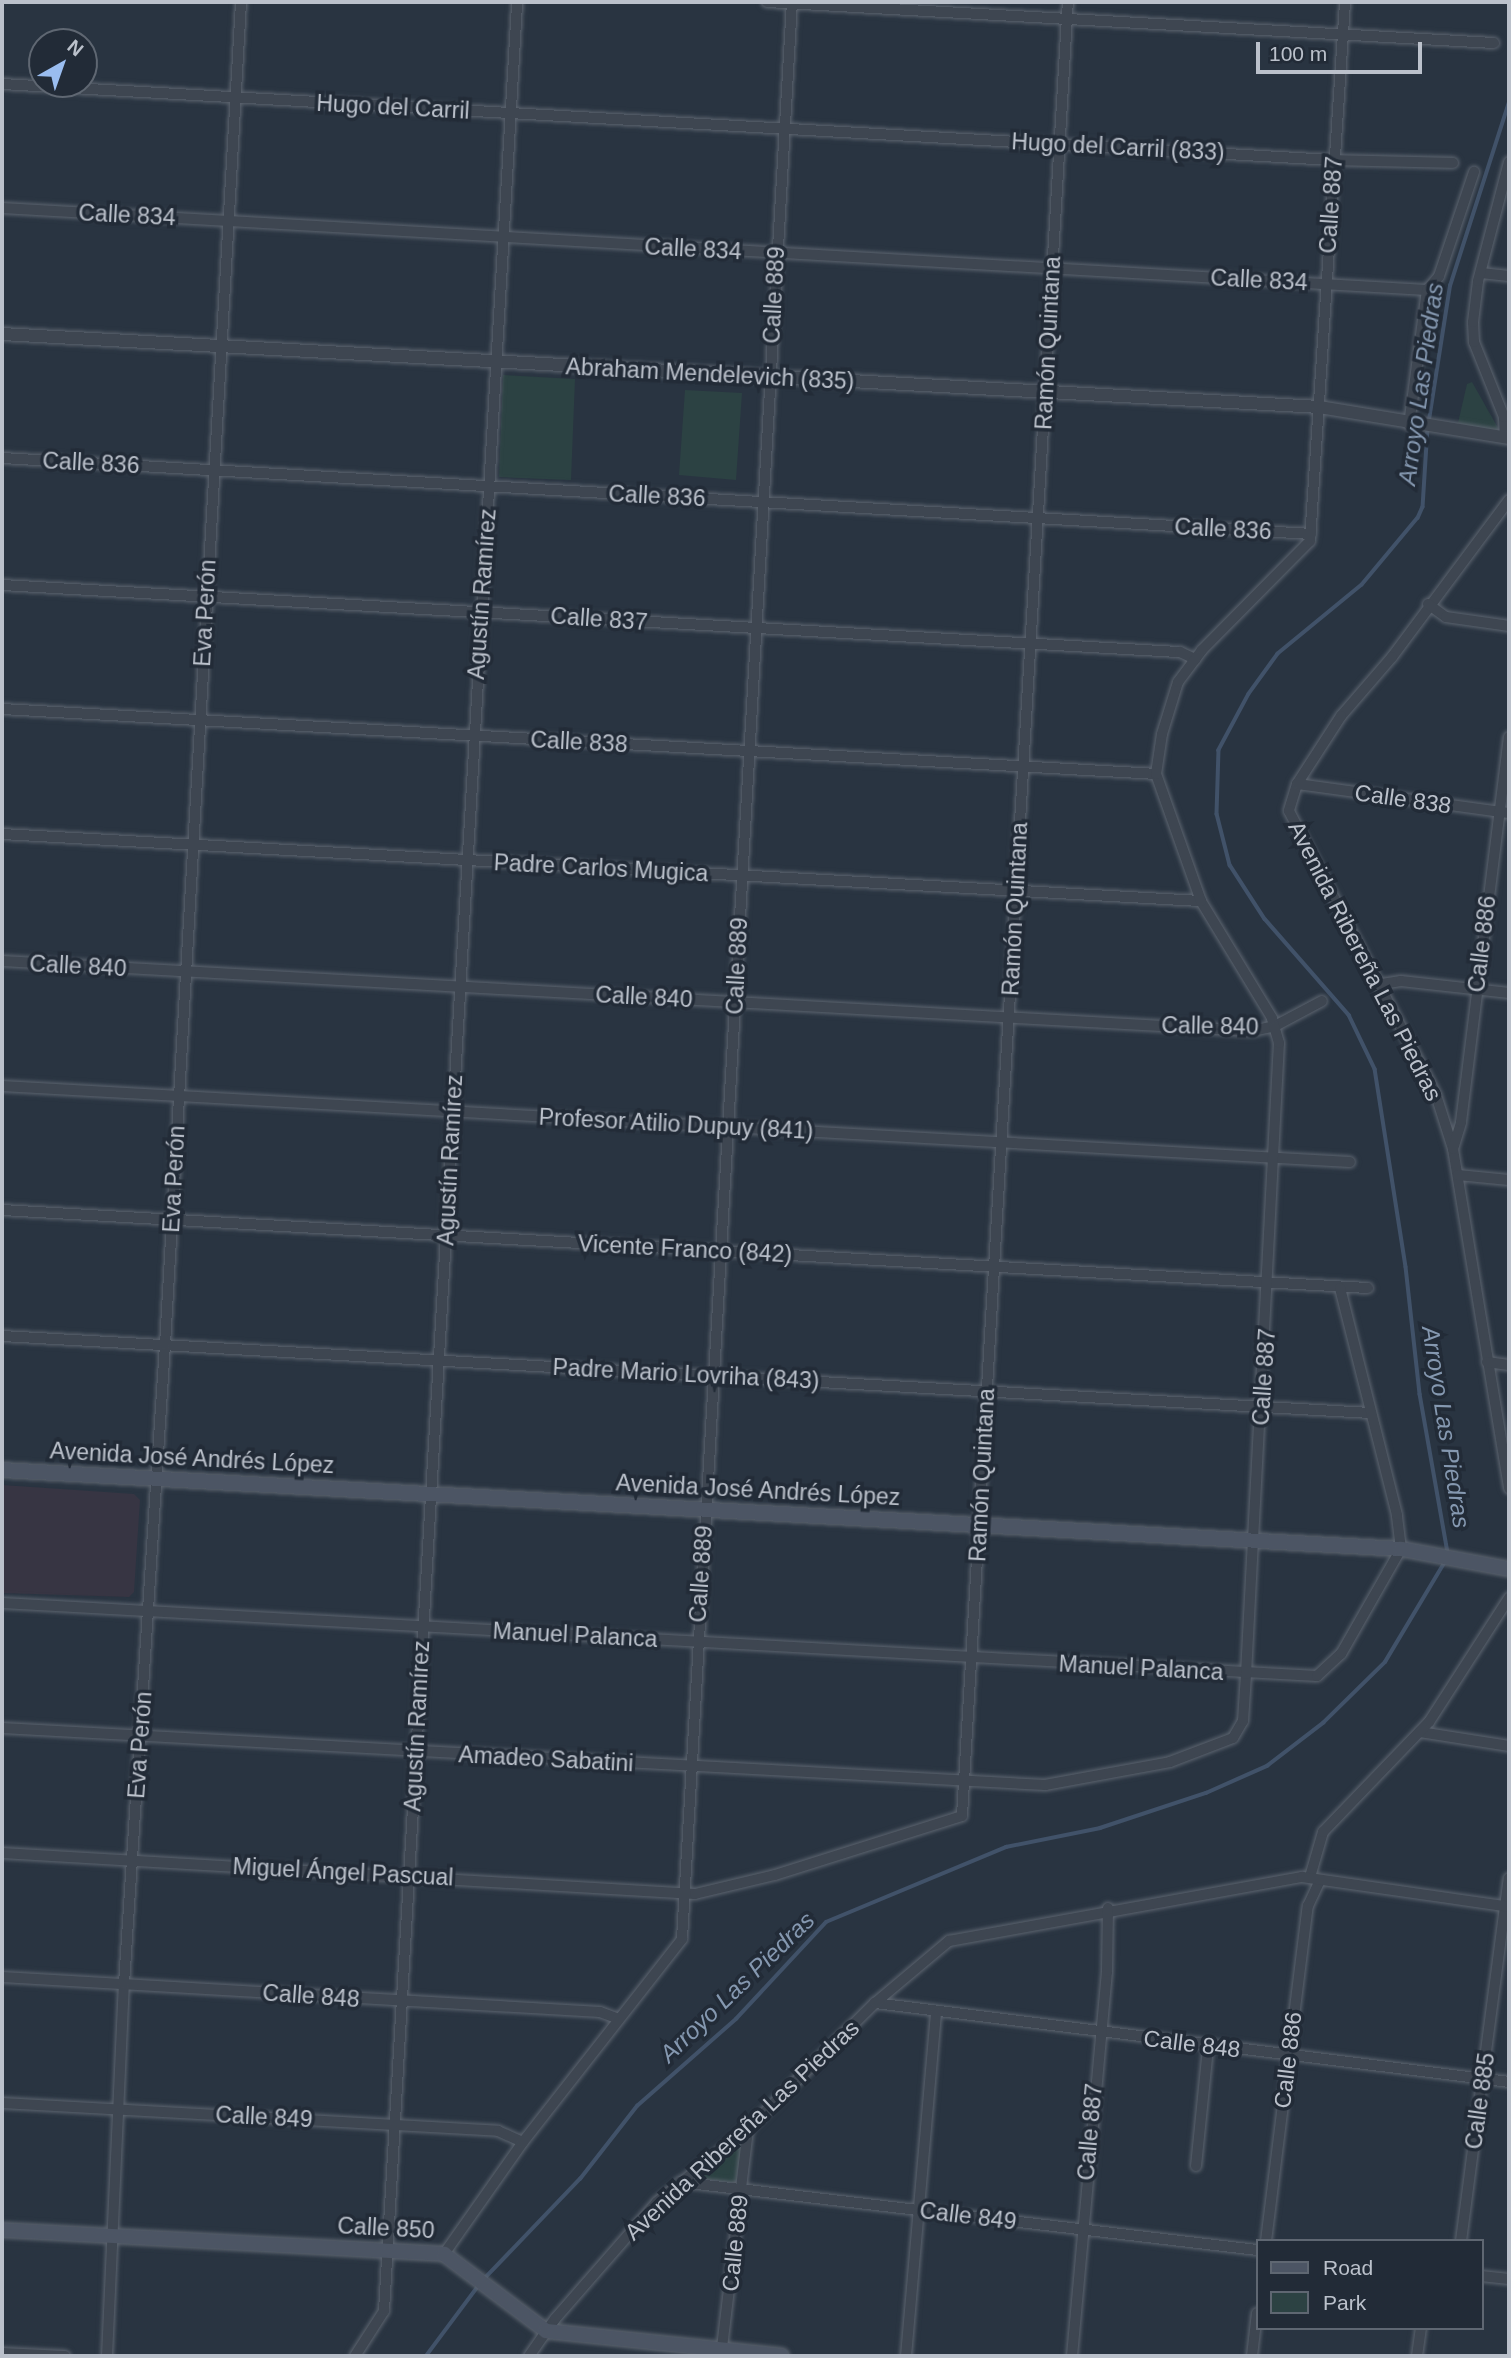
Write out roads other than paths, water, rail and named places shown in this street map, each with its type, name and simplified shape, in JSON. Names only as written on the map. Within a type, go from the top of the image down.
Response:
[{"type":"main road","name":"Avenida José Andrés López","points":[[2,1470],[1401,1549],[1508,1569]]},
{"type":"main road","name":"Calle 850","points":[[2,2230],[444,2254],[468,2268],[506,2301],[547,2331]]},
{"type":"main road","points":[[547,2331],[721,2353],[782,2356]]},
{"type":"street","name":"Eva Perón","points":[[107,2356],[121,2110],[124,1984],[165,1345],[205,596],[241,2]]},
{"type":"street","name":"Agustín Ramírez","points":[[355,2356],[382,2318],[439,1358],[479,611],[489,486],[494,363],[517,2]]},
{"type":"street","points":[[767,2],[1342,37],[1494,43]]},
{"type":"street","name":"Calle 889","points":[[619,2018],[675,1953],[683,1931],[696,1643],[706,1510],[792,2]]},
{"type":"street","name":"Ramón Quintana","points":[[684,1894],[775,1874],[962,1816],[1010,1017],[1057,143],[1068,2]]},
{"type":"street","name":"Calle 887","points":[[1311,534],[1345,2]]},
{"type":"street","name":"Hugo del Carril","points":[[2,84],[784,129]]},
{"type":"street","name":"Hugo del Carril (833)","points":[[784,129],[1334,160],[1453,163]]},
{"type":"street","points":[[1507,438],[1504,418],[1474,342],[1480,273],[1509,162]]},
{"type":"street","points":[[1413,425],[1427,290],[1438,276],[1474,172]]},
{"type":"street","name":"Calle 834","points":[[2,208],[1427,290]]},
{"type":"street","points":[[1480,273],[1509,276]]},
{"type":"street","name":"Abraham Mendelevich (835)","points":[[2,334],[1319,407],[1413,425],[1507,438]]},
{"type":"street","name":"Calle 836","points":[[2,458],[1311,534]]},
{"type":"street","name":"Avenida Ribereña Las Piedras","points":[[1509,500],[1428,604],[1392,657],[1341,716],[1297,784],[1289,811],[1295,830],[1382,984],[1437,1095],[1458,1175],[1509,1488]]},
{"type":"street","points":[[1275,1026],[1201,901],[1156,774],[1170,700],[1195,659],[1302,553],[1311,534]]},
{"type":"street","name":"Calle 837","points":[[2,585],[1180,652],[1195,659]]},
{"type":"street","points":[[1428,604],[1446,617],[1509,626]]},
{"type":"street","name":"Calle 838","points":[[2,709],[1023,769],[1156,774]]},
{"type":"street","name":"Calle 886","points":[[1453,1149],[1461,1122],[1476,988],[1504,813],[1509,737]]},
{"type":"street","name":"Calle 838","points":[[1297,784],[1504,813]]},
{"type":"street","name":"Padre Carlos Mugica","points":[[2,834],[1016,894],[1201,901]]},
{"type":"street","name":"Calle 840","points":[[2,961],[1252,1031],[1275,1026],[1322,1001]]},
{"type":"street","points":[[1382,984],[1401,981],[1509,993]]},
{"type":"street","name":"Calle 887","points":[[964,1781],[1045,1785],[1089,1780],[1218,1747],[1240,1728],[1246,1674],[1270,1284],[1279,1050],[1275,1026]]},
{"type":"street","name":"Profesor Atilio Dupuy (841)","points":[[2,1086],[1350,1162]]},
{"type":"street","points":[[1458,1175],[1509,1180]]},
{"type":"street","name":"Vicente Franco (842)","points":[[2,1210],[1368,1288]]},
{"type":"street","points":[[1340,1288],[1401,1549]]},
{"type":"street","name":"Padre Mario Lovriha (843)","points":[[2,1336],[439,1358],[1370,1413]]},
{"type":"street","points":[[1487,1362],[1509,1365]]},
{"type":"street","name":"Manuel Palanca","points":[[2,1603],[1317,1676],[1341,1654],[1401,1549]]},
{"type":"street","points":[[1314,1879],[1323,1832],[1420,1732],[1509,1598]]},
{"type":"street","name":"Amadeo Sabatini","points":[[2,1728],[689,1768],[964,1781]]},
{"type":"street","points":[[1420,1732],[1509,1746]]},
{"type":"street","name":"Miguel Ángel Pascual","points":[[2,1853],[684,1894]]},
{"type":"street","name":"Calle 885","points":[[1461,2239],[1509,1878]]},
{"type":"street","name":"Avenida Ribereña Las Piedras","points":[[529,2356],[547,2331],[680,2182],[748,2129],[875,2003],[949,1941],[1108,1908],[1314,1879],[1507,1907]]},
{"type":"street","name":"Calle 886","points":[[1266,2239],[1307,1906],[1314,1879]]},
{"type":"street","name":"Calle 887","points":[[1072,2356],[1099,2032],[1107,1972],[1108,1908]]},
{"type":"street","name":"Calle 848","points":[[2,1977],[606,2012],[619,2018]]},
{"type":"street","name":"Calle 848","points":[[875,2003],[1208,2047],[1509,2082]]},
{"type":"street","points":[[906,2356],[921,2211],[936,2011]]},
{"type":"street","points":[[444,2254],[523,2142],[619,2018]]},
{"type":"street","points":[[1196,2166],[1208,2047]]},
{"type":"street","name":"Calle 849","points":[[2,2103],[498,2131],[523,2142]]},
{"type":"street","name":"Calle 889","points":[[721,2353],[748,2129]]},
{"type":"street","name":"Calle 849","points":[[680,2182],[1256,2250]]},
{"type":"street","points":[[1483,2276],[1509,2279]]},
{"type":"street","points":[[1252,2356],[1256,2322]]},
{"type":"street","points":[[1417,2356],[1421,2330]]},
{"type":"street","points":[[2,2353],[65,2356]]},
{"type":"waterway","name":"Arroyo Las Piedras","points":[[1429,420],[1450,286],[1509,102]]},
{"type":"waterway","name":"Arroyo Las Piedras","points":[[1428,428],[1423,507],[1418,518],[1362,585],[1278,654],[1249,694],[1219,750],[1217,814],[1230,865],[1265,919],[1349,1015],[1375,1069],[1406,1267],[1420,1394],[1448,1553]]},
{"type":"waterway","name":"Arroyo Las Piedras","points":[[484,2279],[580,2179],[637,2106],[736,2019],[826,1922],[1006,1847],[1100,1828],[1206,1793],[1267,1766],[1323,1723],[1385,1662],[1446,1560]]},
{"type":"waterway","name":"Arroyo Las Piedras","points":[[426,2356],[479,2285]]}]
